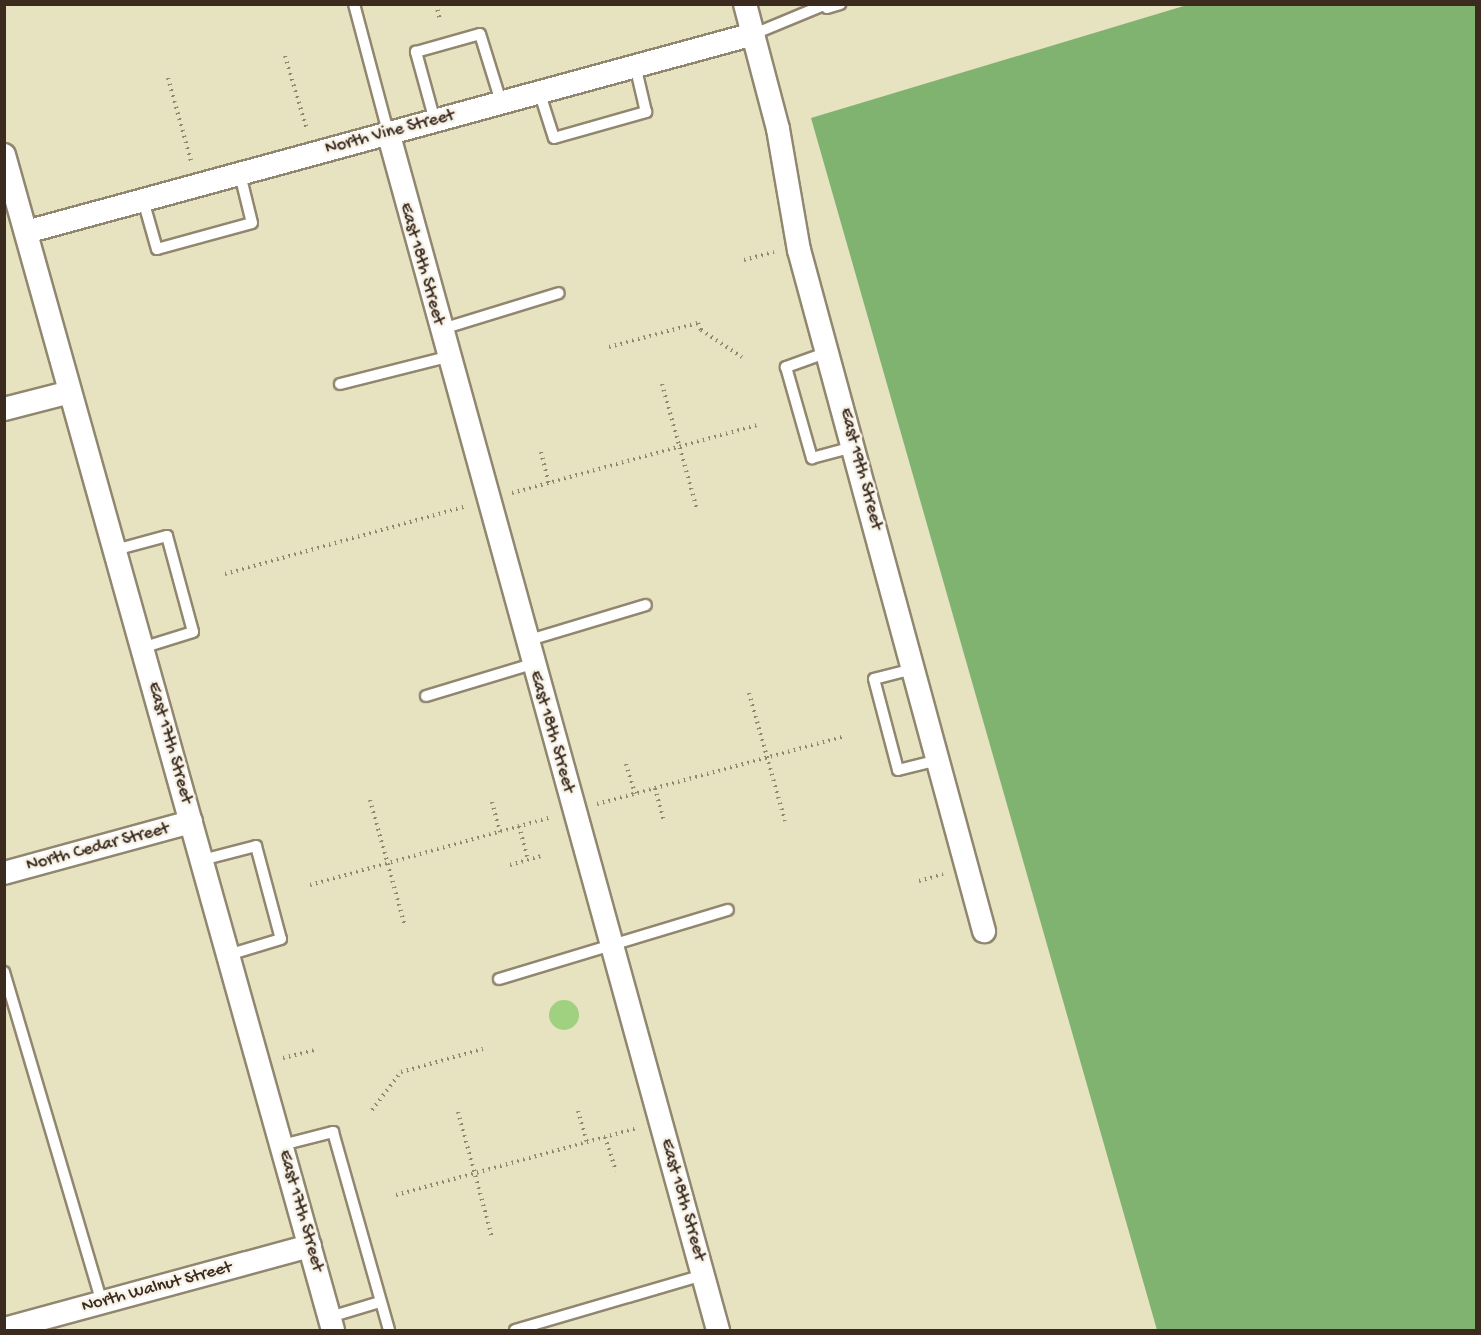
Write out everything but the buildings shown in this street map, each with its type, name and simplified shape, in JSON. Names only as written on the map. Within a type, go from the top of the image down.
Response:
[{"type":"street","name":"East 19th Street","points":[[745,4],[778,129],[799,250],[984,931]]},
{"type":"street","name":"North Vine Street","points":[[26,232],[754,34]]},
{"type":"street","name":"East 18th Street","points":[[388,132],[439,329],[718,1330]]},
{"type":"street","name":"East 17th Street","points":[[4,155],[332,1324]]},
{"type":"street","points":[[4,409],[70,392]]},
{"type":"street","name":"North Cedar Street","points":[[4,873],[191,822]]},
{"type":"street","name":"North Walnut Street","points":[[4,1329],[309,1246]]},
{"type":"lane","points":[[354,4],[388,132]]},
{"type":"lane","points":[[754,34],[827,6],[840,4]]},
{"type":"lane","points":[[435,122],[416,52],[480,34],[501,102]]},
{"type":"lane","points":[[539,91],[554,138],[646,112],[635,65]]},
{"type":"lane","points":[[143,200],[157,249],[252,223],[240,174]]},
{"type":"lane","points":[[439,329],[559,293]]},
{"type":"lane","points":[[828,352],[786,367],[812,458],[853,447]]},
{"type":"lane","points":[[340,384],[447,357]]},
{"type":"lane","points":[[115,550],[167,536],[193,632],[142,648]]},
{"type":"lane","points":[[526,641],[646,606]]},
{"type":"lane","points":[[426,696],[532,664]]},
{"type":"lane","points":[[914,669],[874,679],[898,770],[938,760]]},
{"type":"lane","points":[[202,860],[256,846],[281,939],[228,955]]},
{"type":"lane","points":[[499,979],[729,910]]},
{"type":"lane","points":[[4,972],[102,1303]]},
{"type":"lane","points":[[282,1145],[333,1132],[388,1330]]},
{"type":"lane","points":[[515,1330],[703,1275]]},
{"type":"lane","points":[[332,1324],[380,1302]]},
{"type":"path","points":[[436,4],[440,21]]},
{"type":"path","points":[[285,56],[307,130]]},
{"type":"path","points":[[168,78],[191,161]]},
{"type":"path","points":[[744,260],[783,250]]},
{"type":"path","points":[[609,347],[698,322],[700,330],[742,357]]},
{"type":"path","points":[[662,384],[697,509]]},
{"type":"path","points":[[225,574],[760,424]]},
{"type":"path","points":[[541,452],[549,483]]},
{"type":"path","points":[[749,693],[785,821]]},
{"type":"path","points":[[310,885],[845,736]]},
{"type":"path","points":[[627,764],[635,794]]},
{"type":"path","points":[[655,788],[664,822]]},
{"type":"path","points":[[370,800],[405,926]]},
{"type":"path","points":[[492,802],[500,832]]},
{"type":"path","points":[[519,826],[528,860]]},
{"type":"path","points":[[510,865],[541,856]]},
{"type":"path","points":[[919,881],[956,871]]},
{"type":"path","points":[[372,1110],[401,1072],[483,1049]]},
{"type":"path","points":[[282,1058],[316,1050]]},
{"type":"path","points":[[578,1111],[586,1142]]},
{"type":"path","points":[[458,1112],[492,1237]]},
{"type":"path","points":[[396,1195],[660,1122]]},
{"type":"path","points":[[605,1137],[616,1171]]},
{"type":"green space","points":[[1187,5],[1476,5],[1476,1330],[1157,1330],[811,118]]},
{"type":"green space","points":[[564,1000],[575,1004],[579,1015],[575,1026],[564,1030],[553,1026],[549,1015],[553,1004]]}]
